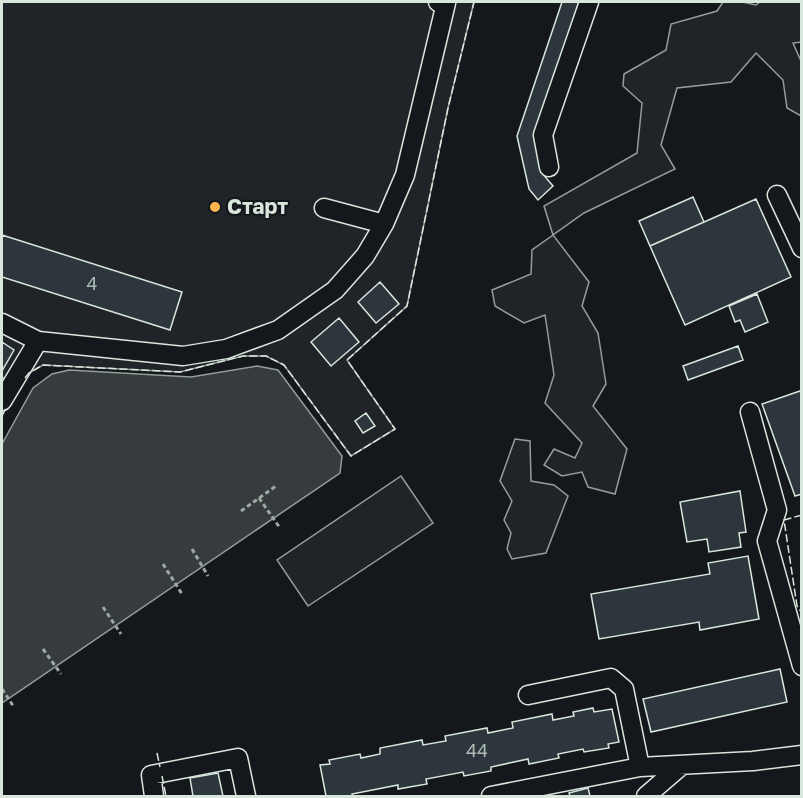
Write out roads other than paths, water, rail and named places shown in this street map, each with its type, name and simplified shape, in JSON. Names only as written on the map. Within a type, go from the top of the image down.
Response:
[{"type":"lane","points":[[2,322],[38,341],[183,357],[226,349],[278,330],[335,290],[365,256],[384,224],[408,164],[446,3],[438,2]]},
{"type":"lane","points":[[549,167],[543,135],[589,2]]},
{"type":"lane","points":[[777,195],[801,248]]},
{"type":"lane","points":[[324,207],[384,224]]},
{"type":"lane","points":[[3,395],[38,341]]},
{"type":"lane","points":[[750,412],[777,510],[766,541],[799,645],[801,666]]},
{"type":"lane","points":[[528,695],[611,678],[624,688],[640,767]]},
{"type":"lane","points":[[491,796],[531,792],[640,767],[753,761],[801,755]]},
{"type":"lane","points":[[154,796],[151,775],[238,759],[246,796]]},
{"type":"lane","points":[[646,796],[682,765]]},
{"type":"place","name":"Старт","points":[[215,207]]}]
